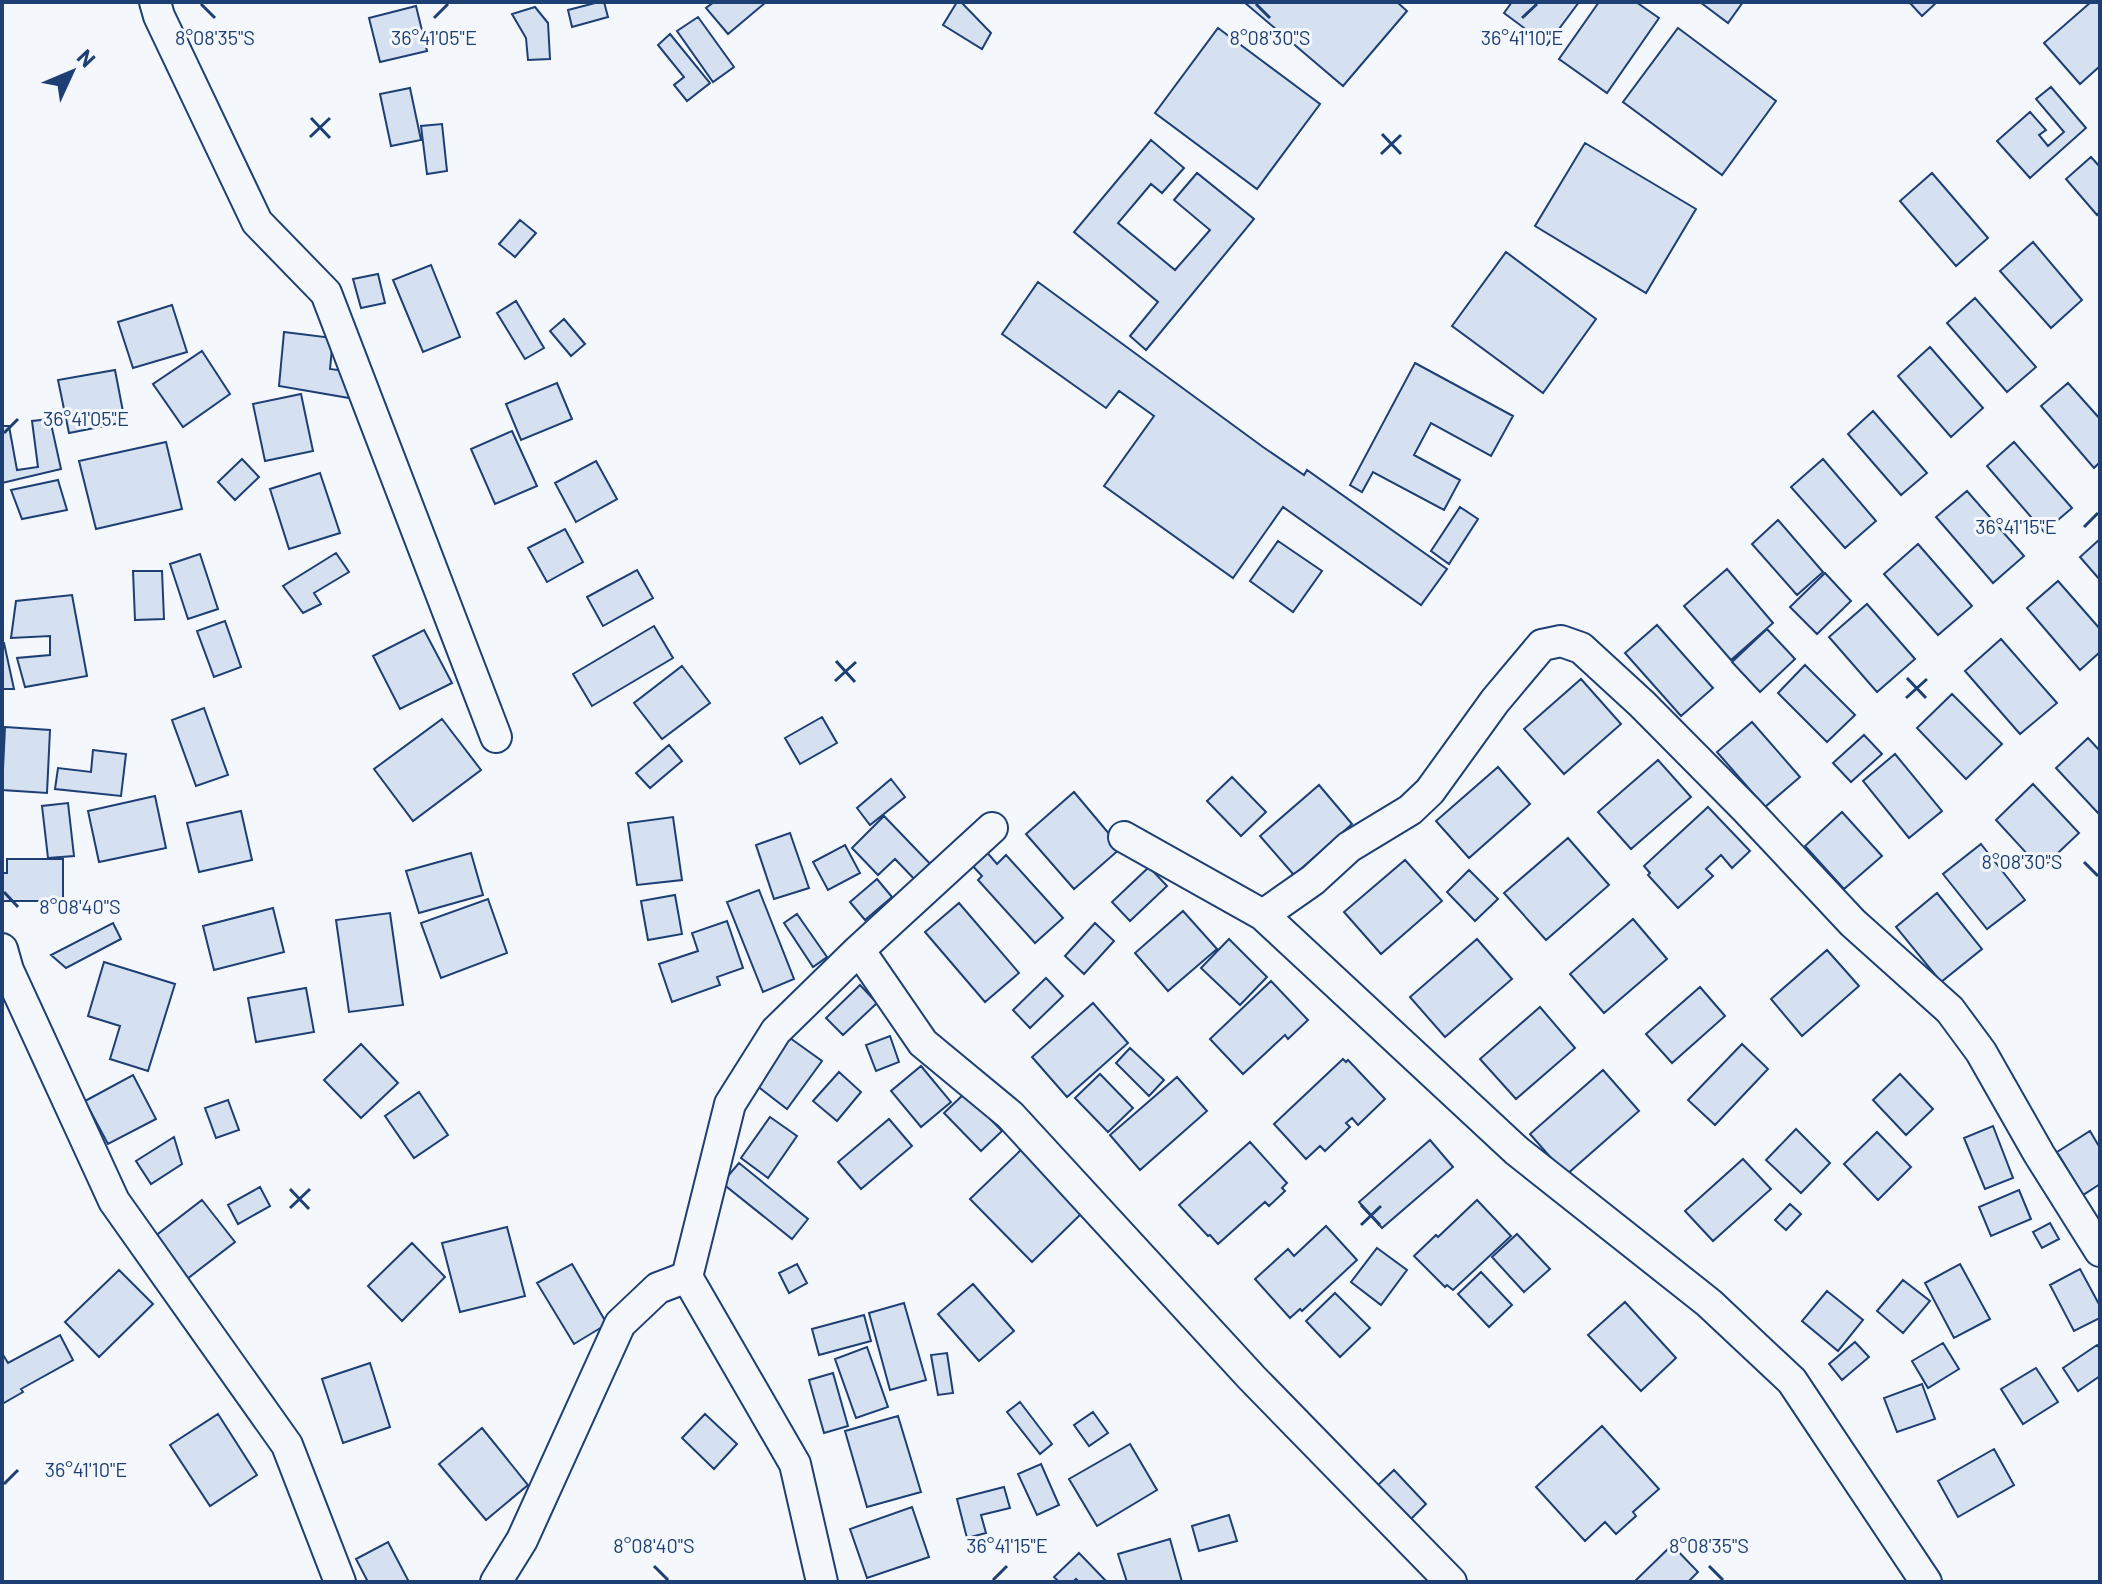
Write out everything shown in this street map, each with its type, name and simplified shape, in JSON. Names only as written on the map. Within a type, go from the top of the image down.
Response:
[{"type":"street","points":[[155,2],[257,222],[326,293],[496,737]]},
{"type":"street","points":[[1263,915],[1313,880],[1349,847],[1410,810],[1430,791],[1495,701],[1542,645],[1561,641],[1581,648],[1737,799],[1853,923],[1950,1010],[1981,1052],[2039,1154],[2100,1251]]},
{"type":"street","points":[[822,1582],[795,1464],[687,1277],[730,1104],[776,1031],[992,828]]},
{"type":"street","points":[[1124,837],[1263,915],[1517,1151],[1709,1303],[1792,1381],[1926,1582]]},
{"type":"street","points":[[2,949],[8,970],[114,1201],[287,1445],[340,1582]]},
{"type":"street","points":[[859,950],[923,1043],[1010,1115],[1252,1378],[1451,1582]]},
{"type":"street","points":[[496,1582],[522,1540],[620,1324],[658,1288],[687,1277]]},
{"type":"building","points":[[604,2],[608,17],[572,27],[568,10]]},
{"type":"building","points":[[714,2],[766,2],[728,34],[706,8]]},
{"type":"building","points":[[957,2],[961,2],[991,33],[982,49],[943,25]]},
{"type":"building","points":[[1244,2],[1397,2],[1407,11],[1343,86]]},
{"type":"building","points":[[1512,2],[1579,2],[1547,45],[1504,13]]},
{"type":"building","points":[[1599,2],[1636,2],[1659,18],[1607,93],[1559,59]]},
{"type":"building","points":[[1700,2],[1743,2],[1728,23]]},
{"type":"building","points":[[1909,2],[1937,2],[1922,16]]},
{"type":"building","points":[[2091,2],[2100,5],[2100,66],[2080,84],[2044,43]]},
{"type":"building","points":[[416,6],[427,51],[380,62],[369,18]]},
{"type":"building","points":[[535,7],[548,23],[550,59],[528,60],[526,38],[512,14]]},
{"type":"building","points":[[698,17],[734,67],[713,82],[677,31]]},
{"type":"building","points":[[1218,28],[1320,104],[1257,189],[1155,113]]},
{"type":"building","points":[[1678,28],[1776,101],[1722,175],[1623,102]]},
{"type":"building","points":[[670,34],[710,83],[687,101],[674,85],[684,77],[658,45]]},
{"type":"building","points":[[2051,87],[2086,128],[2030,178],[1997,141],[2030,112],[2046,130],[2039,135],[2048,146],[2064,132],[2036,99]]},
{"type":"building","points":[[410,88],[421,140],[391,146],[380,94]]},
{"type":"building","points":[[442,124],[447,171],[427,174],[421,126]]},
{"type":"building","points":[[1151,140],[1184,168],[1162,193],[1151,184],[1118,223],[1175,270],[1210,230],[1174,200],[1197,173],[1254,219],[1146,350],[1130,336],[1158,302],[1074,232]]},
{"type":"building","points":[[1585,143],[1696,209],[1646,293],[1535,226]]},
{"type":"building","points":[[2091,157],[2100,167],[2100,212],[2097,215],[2066,179]]},
{"type":"building","points":[[1932,173],[1988,238],[1956,266],[1900,201]]},
{"type":"building","points":[[520,220],[536,233],[515,257],[499,244]]},
{"type":"building","points":[[2033,242],[2082,300],[2051,328],[2000,271]]},
{"type":"building","points":[[1506,252],[1596,319],[1543,393],[1452,326]]},
{"type":"building","points":[[431,265],[460,337],[423,352],[393,280]]},
{"type":"building","points":[[378,274],[385,303],[361,308],[353,279]]},
{"type":"building","points":[[1038,282],[1263,447],[1304,475],[1307,470],[1447,569],[1421,605],[1283,507],[1233,578],[1104,486],[1154,416],[1119,391],[1106,408],[1002,334]]},
{"type":"building","points":[[1975,298],[2036,367],[2007,392],[1947,323]]},
{"type":"building","points":[[516,301],[544,348],[525,359],[497,313]]},
{"type":"building","points":[[172,305],[187,352],[133,368],[118,322]]},
{"type":"building","points":[[564,319],[585,344],[571,356],[550,331]]},
{"type":"building","points":[[284,332],[333,338],[330,369],[352,372],[349,398],[279,386]]},
{"type":"building","points":[[1930,347],[1983,408],[1951,437],[1898,376]]},
{"type":"building","points":[[202,351],[230,394],[183,427],[153,384]]},
{"type":"building","points":[[1415,363],[1513,416],[1491,456],[1431,423],[1414,455],[1460,480],[1444,510],[1373,472],[1362,492],[1350,485]]},
{"type":"building","points":[[115,370],[125,422],[69,433],[58,380]]},
{"type":"building","points":[[557,383],[572,419],[521,440],[506,404]]},
{"type":"building","points":[[2068,383],[2100,419],[2100,462],[2094,468],[2041,406]]},
{"type":"building","points":[[301,394],[313,451],[265,461],[253,404]]},
{"type":"building","points":[[1873,411],[1927,473],[1901,495],[1848,434]]},
{"type":"building","points":[[50,419],[61,469],[2,483],[2,426],[9,426],[17,470],[38,467],[32,421]]},
{"type":"building","points":[[512,431],[537,486],[495,504],[471,449]]},
{"type":"building","points":[[166,442],[182,509],[96,529],[79,461]]},
{"type":"building","points":[[2014,442],[2072,508],[2044,532],[1987,466]]},
{"type":"building","points":[[242,459],[259,477],[235,500],[218,482]]},
{"type":"building","points":[[1823,459],[1876,521],[1845,548],[1791,487]]},
{"type":"building","points":[[596,461],[617,499],[576,522],[555,483]]},
{"type":"building","points":[[320,473],[340,533],[289,549],[270,489]]},
{"type":"building","points":[[58,480],[67,510],[22,519],[11,490]]},
{"type":"building","points":[[1967,491],[2024,556],[1993,583],[1936,517]]},
{"type":"building","points":[[1460,507],[1478,519],[1449,564],[1431,551]]},
{"type":"building","points":[[1778,520],[1823,572],[1797,595],[1752,544]]},
{"type":"building","points":[[565,529],[583,562],[547,582],[528,548]]},
{"type":"building","points":[[2100,539],[2100,580],[2080,557]]},
{"type":"building","points":[[1278,541],[1322,571],[1293,612],[1250,581]]},
{"type":"building","points":[[1918,544],[1972,606],[1938,635],[1884,574]]},
{"type":"building","points":[[336,553],[349,572],[314,593],[321,604],[303,613],[283,586]]},
{"type":"building","points":[[200,554],[218,609],[188,619],[170,564]]},
{"type":"building","points":[[1727,569],[1773,623],[1731,660],[1684,606]]},
{"type":"building","points":[[637,570],[653,598],[603,626],[587,597]]},
{"type":"building","points":[[133,571],[162,571],[164,619],[135,620]]},
{"type":"building","points":[[1825,573],[1851,601],[1817,634],[1790,607]]},
{"type":"building","points":[[2058,581],[2100,629],[2100,652],[2080,670],[2027,608]]},
{"type":"building","points":[[72,595],[87,676],[25,687],[17,658],[50,655],[50,636],[11,638],[16,601]]},
{"type":"building","points":[[1867,604],[1915,659],[1877,692],[1829,637]]},
{"type":"building","points":[[225,621],[241,667],[214,677],[197,631]]},
{"type":"building","points":[[1657,625],[1713,688],[1681,716],[1625,653]]},
{"type":"building","points":[[654,626],[673,658],[592,706],[573,674]]},
{"type":"building","points":[[1767,629],[1795,659],[1760,692],[1732,662]]},
{"type":"building","points":[[424,630],[452,683],[400,709],[373,656]]},
{"type":"building","points":[[2001,639],[2057,703],[2020,734],[1965,671]]},
{"type":"building","points":[[4,643],[14,689],[2,689]]},
{"type":"building","points":[[1805,665],[1855,715],[1827,742],[1778,693]]},
{"type":"building","points":[[682,666],[710,703],[662,739],[634,703]]},
{"type":"building","points":[[1581,679],[1621,724],[1564,774],[1524,729]]},
{"type":"building","points":[[1952,694],[2002,744],[1966,779],[1917,728]]},
{"type":"building","points":[[204,708],[228,775],[196,786],[172,720]]},
{"type":"building","points":[[822,717],[837,743],[800,764],[785,738]]},
{"type":"building","points":[[442,719],[481,770],[413,821],[374,769]]},
{"type":"building","points":[[1752,722],[1800,777],[1765,807],[1717,752]]},
{"type":"building","points":[[5,727],[50,730],[47,793],[2,790]]},
{"type":"building","points":[[1864,735],[1882,754],[1851,782],[1833,763]]},
{"type":"building","points":[[2088,738],[2100,751],[2098,813],[2056,768]]},
{"type":"building","points":[[669,745],[682,761],[650,788],[636,773]]},
{"type":"building","points":[[93,750],[126,754],[121,796],[55,789],[58,768],[91,772]]},
{"type":"building","points":[[1895,754],[1942,811],[1909,838],[1863,781]]},
{"type":"building","points":[[1658,760],[1691,797],[1631,849],[1598,812]]},
{"type":"building","points":[[1498,767],[1530,804],[1469,858],[1436,821]]},
{"type":"building","points":[[1232,777],[1266,812],[1241,836],[1207,801]]},
{"type":"building","points":[[891,779],[905,797],[870,825],[857,808]]},
{"type":"building","points":[[2033,784],[2079,833],[2041,869],[1996,820]]},
{"type":"building","points":[[1319,785],[1352,824],[1294,875],[1260,836]]},
{"type":"building","points":[[1074,792],[1121,848],[1074,889],[1026,834]]},
{"type":"building","points":[[155,796],[166,848],[99,862],[88,811]]},
{"type":"building","points":[[68,803],[74,856],[48,858],[42,806]]},
{"type":"building","points":[[1708,807],[1750,851],[1732,868],[1721,855],[1706,869],[1713,876],[1678,908],[1648,875],[1650,873],[1644,866]]},
{"type":"building","points":[[241,811],[252,860],[199,872],[187,823]]},
{"type":"building","points":[[1842,812],[1882,856],[1844,889],[1805,846]]},
{"type":"building","points":[[884,816],[936,870],[920,885],[895,859],[878,875],[852,848]]},
{"type":"building","points":[[673,817],[682,880],[637,885],[628,823]]},
{"type":"building","points":[[790,833],[809,888],[774,899],[756,845]]},
{"type":"building","points":[[1568,838],[1609,885],[1546,940],[1504,893]]},
{"type":"building","points":[[1981,844],[2025,900],[1987,929],[1943,874]]},
{"type":"building","points":[[845,845],[860,873],[828,890],[813,862]]},
{"type":"building","points":[[985,850],[997,864],[1006,855],[1063,918],[1035,943],[978,880],[982,876],[970,863]]},
{"type":"building","points":[[471,853],[483,895],[419,913],[406,871]]},
{"type":"building","points":[[7,859],[63,859],[63,901],[2,901],[2,873],[7,873]]},
{"type":"building","points":[[1405,860],[1442,901],[1381,954],[1344,912]]},
{"type":"building","points":[[1149,867],[1167,886],[1130,921],[1112,902]]},
{"type":"building","points":[[1469,870],[1498,899],[1475,921],[1447,892]]},
{"type":"building","points":[[877,879],[892,897],[865,920],[850,902]]},
{"type":"building","points":[[759,890],[794,979],[763,992],[727,902]]},
{"type":"building","points":[[1937,893],[1982,949],[1941,982],[1896,927]]},
{"type":"building","points":[[675,895],[682,934],[648,940],[641,901]]},
{"type":"building","points":[[488,899],[507,953],[441,978],[421,923]]},
{"type":"building","points":[[959,903],[1019,973],[985,1002],[925,932]]},
{"type":"building","points":[[273,908],[284,952],[214,970],[203,926]]},
{"type":"building","points":[[1183,911],[1217,949],[1168,991],[1135,953]]},
{"type":"building","points":[[390,913],[403,1005],[349,1012],[336,920]]},
{"type":"building","points":[[797,914],[827,957],[813,967],[784,923]]},
{"type":"building","points":[[1633,919],[1667,959],[1604,1013],[1570,974]]},
{"type":"building","points":[[727,921],[743,968],[717,977],[720,985],[672,1002],[659,964],[698,951],[692,933]]},
{"type":"building","points":[[113,923],[121,939],[66,968],[51,955]]},
{"type":"building","points":[[1095,923],[1114,941],[1084,974],[1065,956]]},
{"type":"building","points":[[1229,939],[1267,977],[1240,1005],[1201,968]]},
{"type":"building","points":[[1477,939],[1512,979],[1445,1037],[1410,997]]},
{"type":"building","points":[[1827,950],[1859,986],[1802,1036],[1771,999]]},
{"type":"building","points":[[104,962],[175,984],[148,1071],[110,1059],[120,1026],[88,1016]]},
{"type":"building","points":[[1046,978],[1063,996],[1030,1028],[1013,1010]]},
{"type":"building","points":[[1271,981],[1308,1020],[1288,1039],[1285,1035],[1243,1074],[1210,1039]]},
{"type":"building","points":[[860,985],[877,1003],[843,1035],[826,1018]]},
{"type":"building","points":[[1700,987],[1725,1016],[1672,1063],[1646,1034]]},
{"type":"building","points":[[306,988],[314,1032],[256,1042],[248,998]]},
{"type":"building","points":[[1093,1003],[1128,1043],[1067,1097],[1032,1057]]},
{"type":"building","points":[[1540,1007],[1575,1048],[1516,1099],[1480,1059]]},
{"type":"building","points":[[890,1036],[899,1062],[876,1071],[866,1045]]},
{"type":"building","points":[[790,1038],[822,1061],[787,1109],[756,1085]]},
{"type":"building","points":[[361,1044],[398,1083],[361,1118],[324,1080]]},
{"type":"building","points":[[1742,1044],[1768,1069],[1715,1125],[1688,1100]]},
{"type":"building","points":[[1130,1048],[1164,1080],[1149,1096],[1116,1063]]},
{"type":"building","points":[[1343,1059],[1348,1060],[1385,1099],[1358,1125],[1352,1118],[1346,1123],[1350,1127],[1325,1151],[1320,1146],[1306,1159],[1274,1124]]},
{"type":"building","points":[[921,1066],[951,1102],[921,1127],[891,1091]]},
{"type":"building","points":[[1603,1070],[1639,1111],[1566,1175],[1530,1134]]},
{"type":"building","points":[[839,1072],[861,1092],[837,1121],[813,1101]]},
{"type":"building","points":[[1100,1074],[1133,1108],[1108,1132],[1075,1098]]},
{"type":"building","points":[[1900,1074],[1933,1109],[1906,1135],[1873,1100]]},
{"type":"building","points":[[133,1075],[156,1119],[108,1144],[85,1101]]},
{"type":"building","points":[[1177,1077],[1207,1111],[1140,1170],[1110,1135]]},
{"type":"building","points":[[419,1092],[448,1135],[414,1158],[385,1116]]},
{"type":"building","points":[[965,1093],[1002,1131],[981,1151],[944,1113]]},
{"type":"building","points":[[228,1100],[239,1130],[216,1138],[205,1108]]},
{"type":"building","points":[[770,1117],[797,1136],[768,1178],[741,1158]]},
{"type":"building","points":[[889,1119],[912,1146],[861,1189],[838,1162]]},
{"type":"building","points":[[1993,1126],[2013,1178],[1985,1189],[1964,1138]]},
{"type":"building","points":[[1796,1129],[1830,1163],[1801,1193],[1766,1160]]},
{"type":"building","points":[[2090,1131],[2100,1148],[2100,1184],[2083,1195],[2057,1152]]},
{"type":"building","points":[[1877,1132],[1911,1167],[1878,1200],[1844,1164]]},
{"type":"building","points":[[174,1137],[182,1164],[151,1184],[136,1161]]},
{"type":"building","points":[[1430,1140],[1453,1167],[1382,1228],[1359,1202]]},
{"type":"building","points":[[1250,1142],[1287,1183],[1282,1188],[1285,1191],[1269,1206],[1265,1202],[1218,1244],[1179,1205]]},
{"type":"building","points":[[1023,1148],[1084,1211],[1032,1262],[970,1199]]},
{"type":"building","points":[[1743,1159],[1771,1189],[1713,1241],[1685,1211]]},
{"type":"building","points":[[739,1163],[808,1219],[792,1239],[722,1183]]},
{"type":"building","points":[[260,1187],[270,1206],[238,1224],[228,1205]]},
{"type":"building","points":[[2019,1190],[2031,1219],[1991,1236],[1979,1207]]},
{"type":"building","points":[[202,1200],[235,1242],[187,1279],[154,1237]]},
{"type":"building","points":[[1477,1200],[1511,1236],[1453,1290],[1447,1285],[1445,1287],[1414,1256]]},
{"type":"building","points":[[1790,1204],[1801,1214],[1786,1230],[1775,1220]]},
{"type":"building","points":[[2050,1223],[2059,1239],[2042,1248],[2033,1232]]},
{"type":"building","points":[[1326,1226],[1357,1260],[1302,1311],[1300,1309],[1290,1318],[1255,1279],[1288,1249],[1294,1256]]},
{"type":"building","points":[[507,1227],[525,1296],[460,1312],[442,1243]]},
{"type":"building","points":[[1517,1234],[1550,1269],[1524,1292],[1492,1257]]},
{"type":"building","points":[[412,1243],[445,1277],[402,1321],[368,1286]]},
{"type":"building","points":[[1377,1248],[1407,1270],[1381,1305],[1351,1282]]},
{"type":"building","points":[[572,1264],[607,1324],[574,1344],[537,1283]]},
{"type":"building","points":[[797,1264],[807,1283],[789,1293],[779,1273]]},
{"type":"building","points":[[1960,1264],[1990,1319],[1954,1338],[1925,1283]]},
{"type":"building","points":[[2080,1269],[2100,1306],[2100,1318],[2074,1331],[2050,1285]]},
{"type":"building","points":[[119,1270],[153,1304],[99,1357],[65,1322]]},
{"type":"building","points":[[1481,1272],[1512,1305],[1489,1327],[1458,1294]]},
{"type":"building","points":[[1903,1280],[1930,1301],[1903,1333],[1877,1311]]},
{"type":"building","points":[[973,1284],[1014,1331],[979,1361],[938,1314]]},
{"type":"building","points":[[1827,1291],[1863,1320],[1838,1351],[1802,1321]]},
{"type":"building","points":[[1335,1293],[1370,1328],[1340,1357],[1306,1321]]},
{"type":"building","points":[[1625,1302],[1676,1358],[1641,1391],[1588,1335]]},
{"type":"building","points":[[904,1303],[926,1380],[890,1390],[869,1313]]},
{"type":"building","points":[[864,1315],[871,1341],[819,1355],[812,1329]]},
{"type":"building","points":[[60,1335],[73,1360],[21,1389],[23,1392],[2,1404],[2,1353],[8,1363]]},
{"type":"building","points":[[1855,1342],[1869,1357],[1842,1380],[1829,1364]]},
{"type":"building","points":[[1943,1343],[1959,1369],[1928,1388],[1912,1361]]},
{"type":"building","points":[[2097,1345],[2100,1349],[2100,1376],[2078,1391],[2063,1368]]},
{"type":"building","points":[[867,1347],[888,1407],[856,1418],[835,1359]]},
{"type":"building","points":[[947,1353],[953,1393],[938,1395],[931,1355]]},
{"type":"building","points":[[370,1363],[390,1427],[343,1443],[322,1379]]},
{"type":"building","points":[[2036,1368],[2058,1402],[2023,1424],[2001,1389]]},
{"type":"building","points":[[833,1373],[848,1426],[824,1433],[809,1380]]},
{"type":"building","points":[[1922,1384],[1935,1419],[1897,1432],[1884,1398]]},
{"type":"building","points":[[1020,1402],[1052,1444],[1040,1454],[1007,1412]]},
{"type":"building","points":[[1093,1412],[1108,1433],[1089,1446],[1074,1425]]},
{"type":"building","points":[[218,1414],[257,1475],[210,1506],[170,1445]]},
{"type":"building","points":[[705,1414],[737,1444],[714,1469],[682,1438]]},
{"type":"building","points":[[898,1416],[921,1492],[867,1507],[845,1431]]},
{"type":"building","points":[[1602,1426],[1659,1489],[1633,1512],[1636,1516],[1616,1534],[1605,1522],[1585,1541],[1536,1487]]},
{"type":"building","points":[[482,1428],[528,1485],[486,1520],[439,1464]]},
{"type":"building","points":[[1130,1444],[1157,1490],[1097,1526],[1069,1479]]},
{"type":"building","points":[[1994,1449],[2014,1485],[1958,1517],[1938,1481]]},
{"type":"building","points":[[1041,1464],[1059,1505],[1037,1515],[1018,1474]]},
{"type":"building","points":[[1394,1470],[1426,1504],[1411,1519],[1378,1485]]},
{"type":"building","points":[[1004,1487],[1010,1508],[981,1515],[986,1533],[967,1538],[957,1499]]},
{"type":"building","points":[[912,1507],[929,1557],[867,1578],[850,1529]]},
{"type":"building","points":[[1229,1515],[1237,1541],[1199,1551],[1192,1526]]},
{"type":"building","points":[[1170,1539],[1182,1582],[1127,1582],[1118,1554]]},
{"type":"building","points":[[388,1542],[409,1582],[368,1582],[356,1559]]},
{"type":"building","points":[[1672,1545],[1698,1572],[1688,1582],[1634,1582]]},
{"type":"building","points":[[1079,1553],[1107,1582],[1079,1582],[1076,1579],[1073,1582],[1059,1582],[1054,1577]]}]
